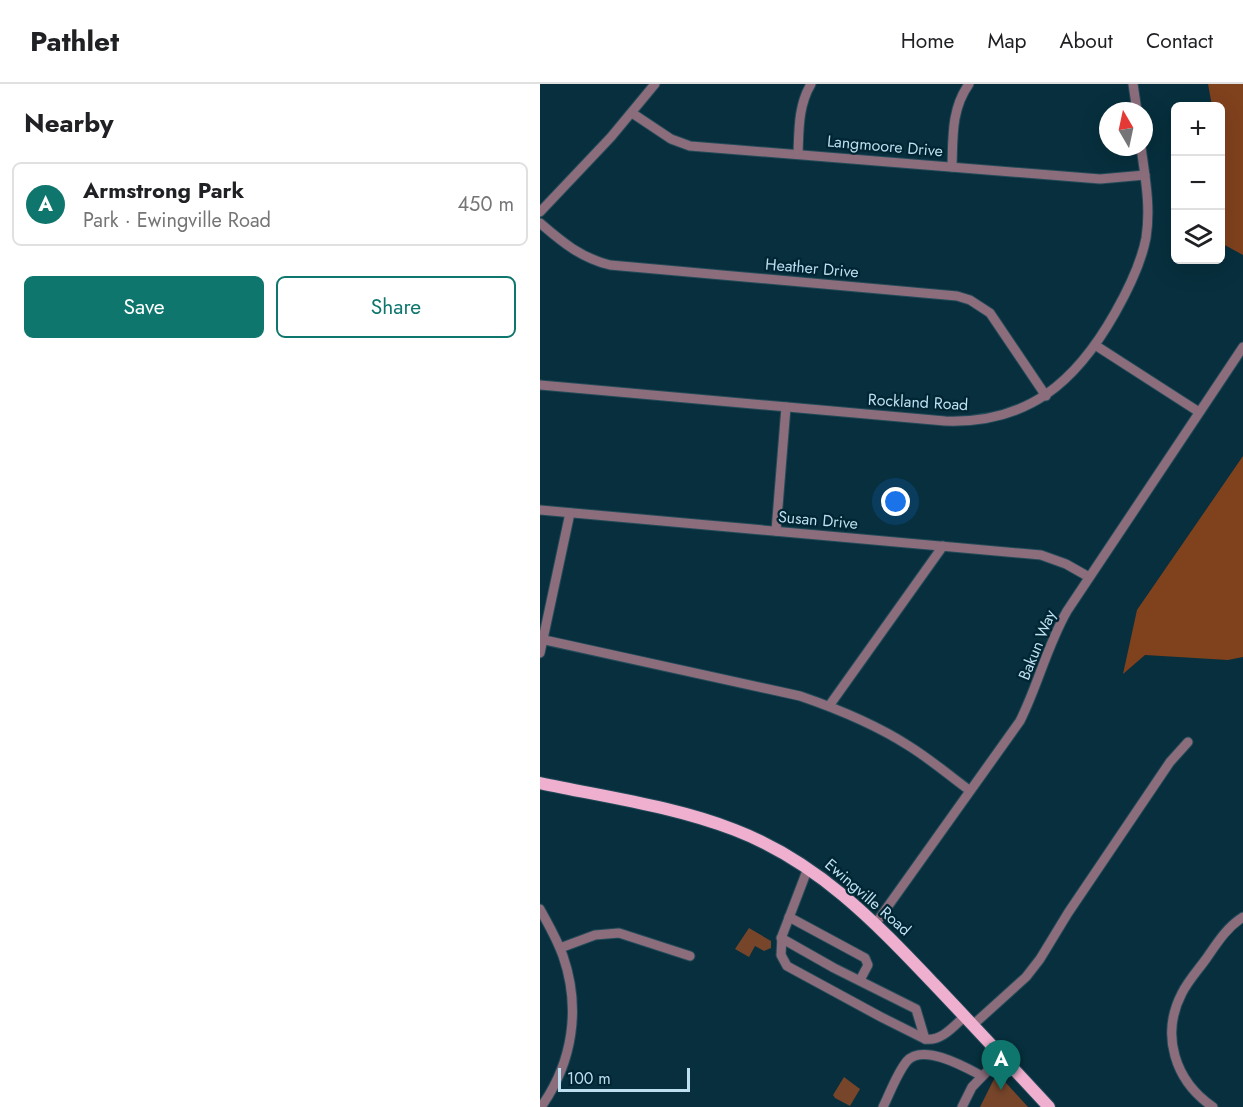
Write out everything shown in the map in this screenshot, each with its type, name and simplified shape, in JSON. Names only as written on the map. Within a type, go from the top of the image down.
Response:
[{"type":"main road","name":"Ewingville Road","points":[[540,783],[710,821],[761,841],[808,868],[831,884],[876,923],[1049,1107]]},
{"type":"street","points":[[540,212],[632,113],[655,84]]},
{"type":"street","points":[[798,154],[802,101],[811,84]]},
{"type":"street","points":[[952,167],[953,125],[956,112],[969,84]]},
{"type":"street","points":[[1133,84],[1136,102]]},
{"type":"street","name":"Langmoore Drive","points":[[632,113],[670,139],[681,143],[1100,179],[1145,175]]},
{"type":"street","name":"Rockland Road","points":[[540,385],[963,422],[1014,412],[1046,396],[1071,375],[1095,345],[1122,300],[1141,258],[1148,220],[1142,156]]},
{"type":"street","name":"Heather Drive","points":[[540,224],[582,256],[610,265],[957,296],[970,300],[980,305],[996,320],[1046,396]]},
{"type":"street","points":[[1095,345],[1199,412]]},
{"type":"street","name":"Bakun Way","points":[[876,923],[1020,721],[1057,628],[1243,346]]},
{"type":"street","points":[[776,531],[786,407]]},
{"type":"street","name":"Susan Drive","points":[[540,510],[1041,555],[1066,564],[1089,577]]},
{"type":"street","points":[[540,653],[570,513]]},
{"type":"street","points":[[829,706],[943,546]]},
{"type":"street","points":[[541,640],[800,696],[829,706],[866,722],[911,747],[969,790]]},
{"type":"street","points":[[808,868],[782,938],[780,948],[783,960],[793,970],[925,1039],[932,1040],[969,1020],[1026,976],[1170,762],[1188,742]]},
{"type":"street","points":[[540,909],[560,948],[572,989],[573,1025],[566,1060],[555,1086],[541,1107]]},
{"type":"street","points":[[789,917],[865,958],[868,965],[860,980]]},
{"type":"street","points":[[1213,1107],[1195,1093],[1180,1071],[1172,1044],[1173,1017],[1183,991],[1223,934],[1243,917]]},
{"type":"street","points":[[560,948],[595,935],[618,933],[690,957]]},
{"type":"street","points":[[782,938],[834,968],[916,1009],[925,1039]]},
{"type":"street","points":[[883,1107],[908,1059],[919,1054],[939,1057],[982,1076]]},
{"type":"street","points":[[962,1107],[972,1087],[1002,1056]]},
{"type":"shaded area","points":[[1208,84],[1243,84],[1243,255],[1225,245],[1225,102],[1211,102]]},
{"type":"shaded area","points":[[1243,456],[1243,657],[1228,660],[1145,655],[1123,674],[1137,610]]},
{"type":"shaded area","points":[[749,928],[771,941],[771,948],[764,951],[755,946],[749,957],[735,949]]},
{"type":"shaded area","points":[[997,1073],[1028,1107],[980,1107]]},
{"type":"shaded area","points":[[844,1077],[860,1089],[850,1106],[833,1095]]},
{"type":"place","name":"Armstrong Park","points":[[1001,1090]]}]
